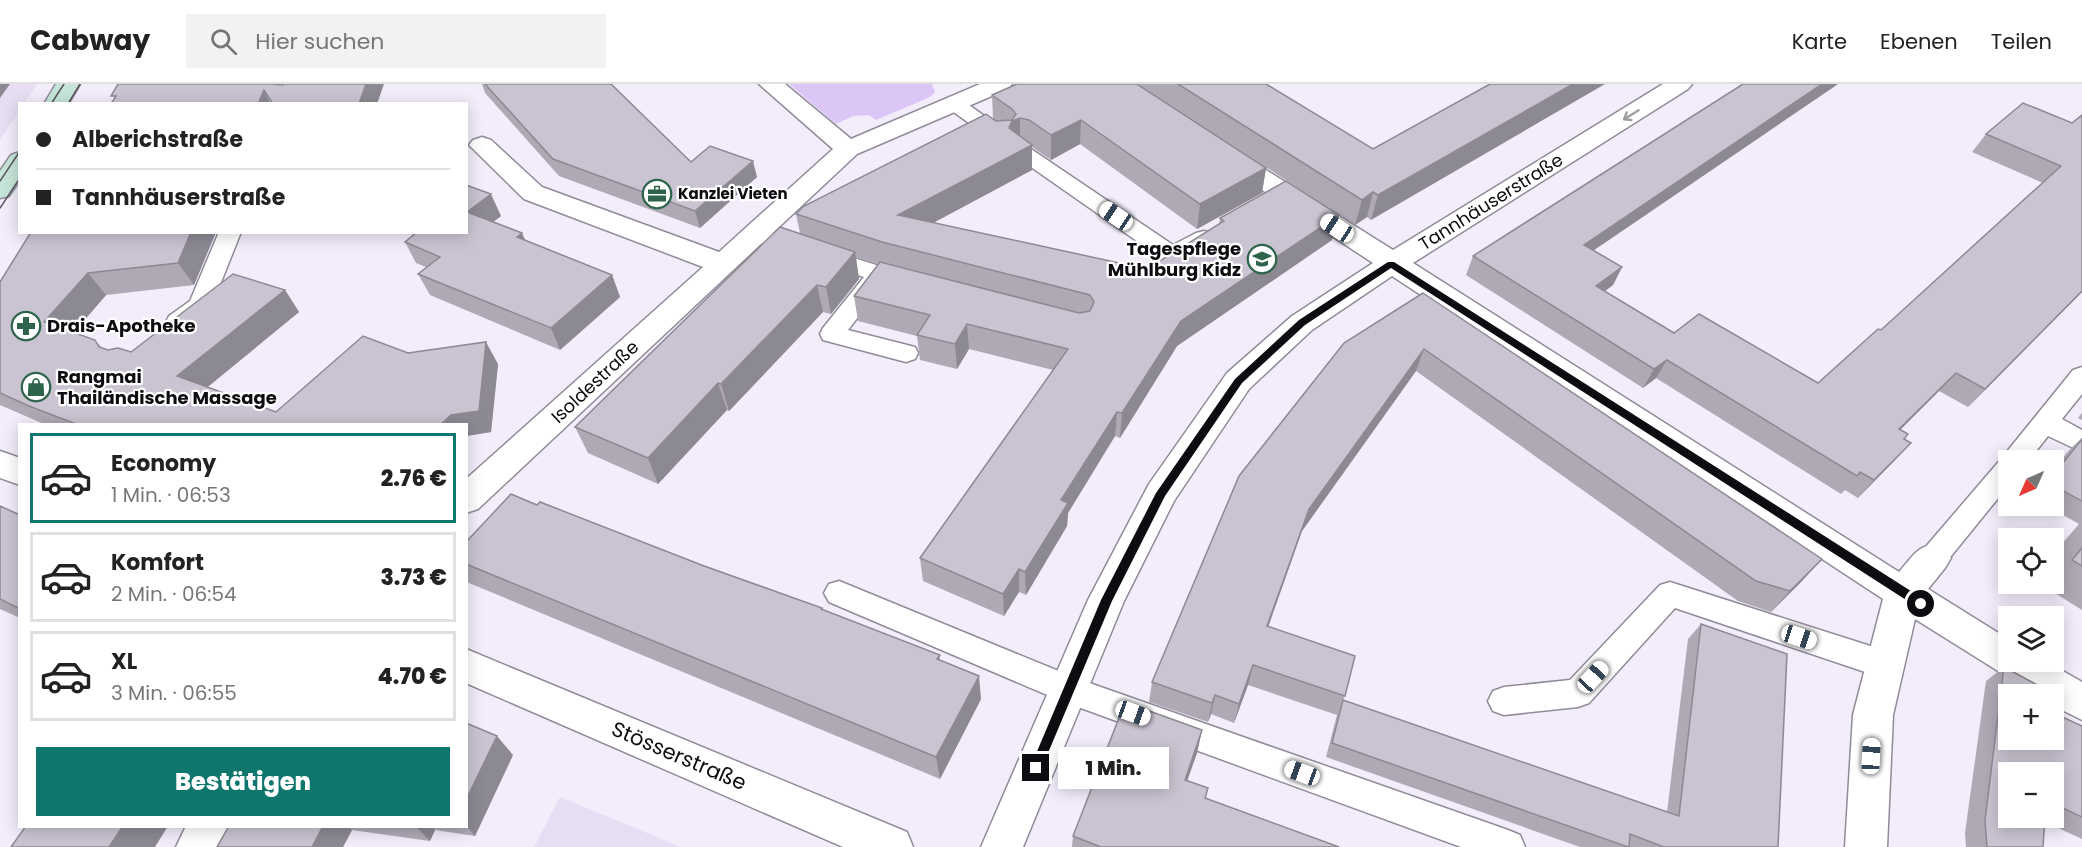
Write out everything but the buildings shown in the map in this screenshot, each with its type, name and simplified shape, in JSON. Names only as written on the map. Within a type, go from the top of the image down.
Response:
[{"type":"main road","points":[[57,102],[68,84]]},
{"type":"main road","points":[[0,190],[18,163]]},
{"type":"street","points":[[771,84],[848,149]]},
{"type":"street","name":"Isoldestraße","points":[[468,498],[848,149],[957,95],[1000,84]]},
{"type":"street","name":"Tannhäuserstraße","points":[[1002,847],[1106,600],[1161,493],[1238,381],[1302,322],[1680,84]]},
{"type":"street","points":[[1205,142],[1273,199],[1391,264],[1998,652]]},
{"type":"street","points":[[482,145],[533,193],[723,264]]},
{"type":"street","points":[[0,464],[18,471]]},
{"type":"street","points":[[1866,847],[1873,716],[1903,593],[1933,558]]},
{"type":"street","name":"Stösserstraße","points":[[468,666],[892,847]]},
{"type":"street","points":[[2031,672],[2082,703]]},
{"type":"street","points":[[197,847],[209,828]]},
{"type":"lane","points":[[957,95],[1012,145],[1173,255],[1223,227]]},
{"type":"lane","points":[[164,333],[200,305],[229,234]]},
{"type":"lane","points":[[756,234],[878,275],[923,286]]},
{"type":"lane","points":[[878,275],[832,334],[906,353]]},
{"type":"lane","points":[[2023,450],[2082,376]]},
{"type":"lane","points":[[2046,423],[2082,442]]},
{"type":"lane","points":[[1933,558],[1998,479]]},
{"type":"lane","points":[[839,593],[1070,690],[1508,847]]},
{"type":"lane","points":[[1504,700],[1578,693],[1670,594],[1886,665]]},
{"type":"shaded area","points":[[0,84],[37,84],[25,102],[18,102],[18,113],[0,140]]},
{"type":"shaded area","points":[[789,84],[932,84],[935,92],[930,97],[876,120],[869,115],[853,116],[836,124]]},
{"type":"shaded area","points":[[560,797],[681,847],[534,847]]},
{"type":"tram line","points":[[52,102],[64,84]]},
{"type":"tram line","points":[[69,102],[80,84]]},
{"type":"tram line","points":[[0,181],[18,154]]},
{"type":"tram line","points":[[0,208],[18,181]]},
{"type":"place","name":"Kanzlei Vieten","points":[[657,194]]},
{"type":"place","name":"Tagespflege Mühlburg Kidz","points":[[1262,259]]},
{"type":"place","name":"Drais-Apotheke","points":[[26,326]]},
{"type":"place","name":"Rangmai Thailändische Massage","points":[[36,387]]},
{"type":"route","points":[[1036,768],[1106,600],[1161,493],[1238,381],[1302,322],[1391,264],[1921,604]]}]
